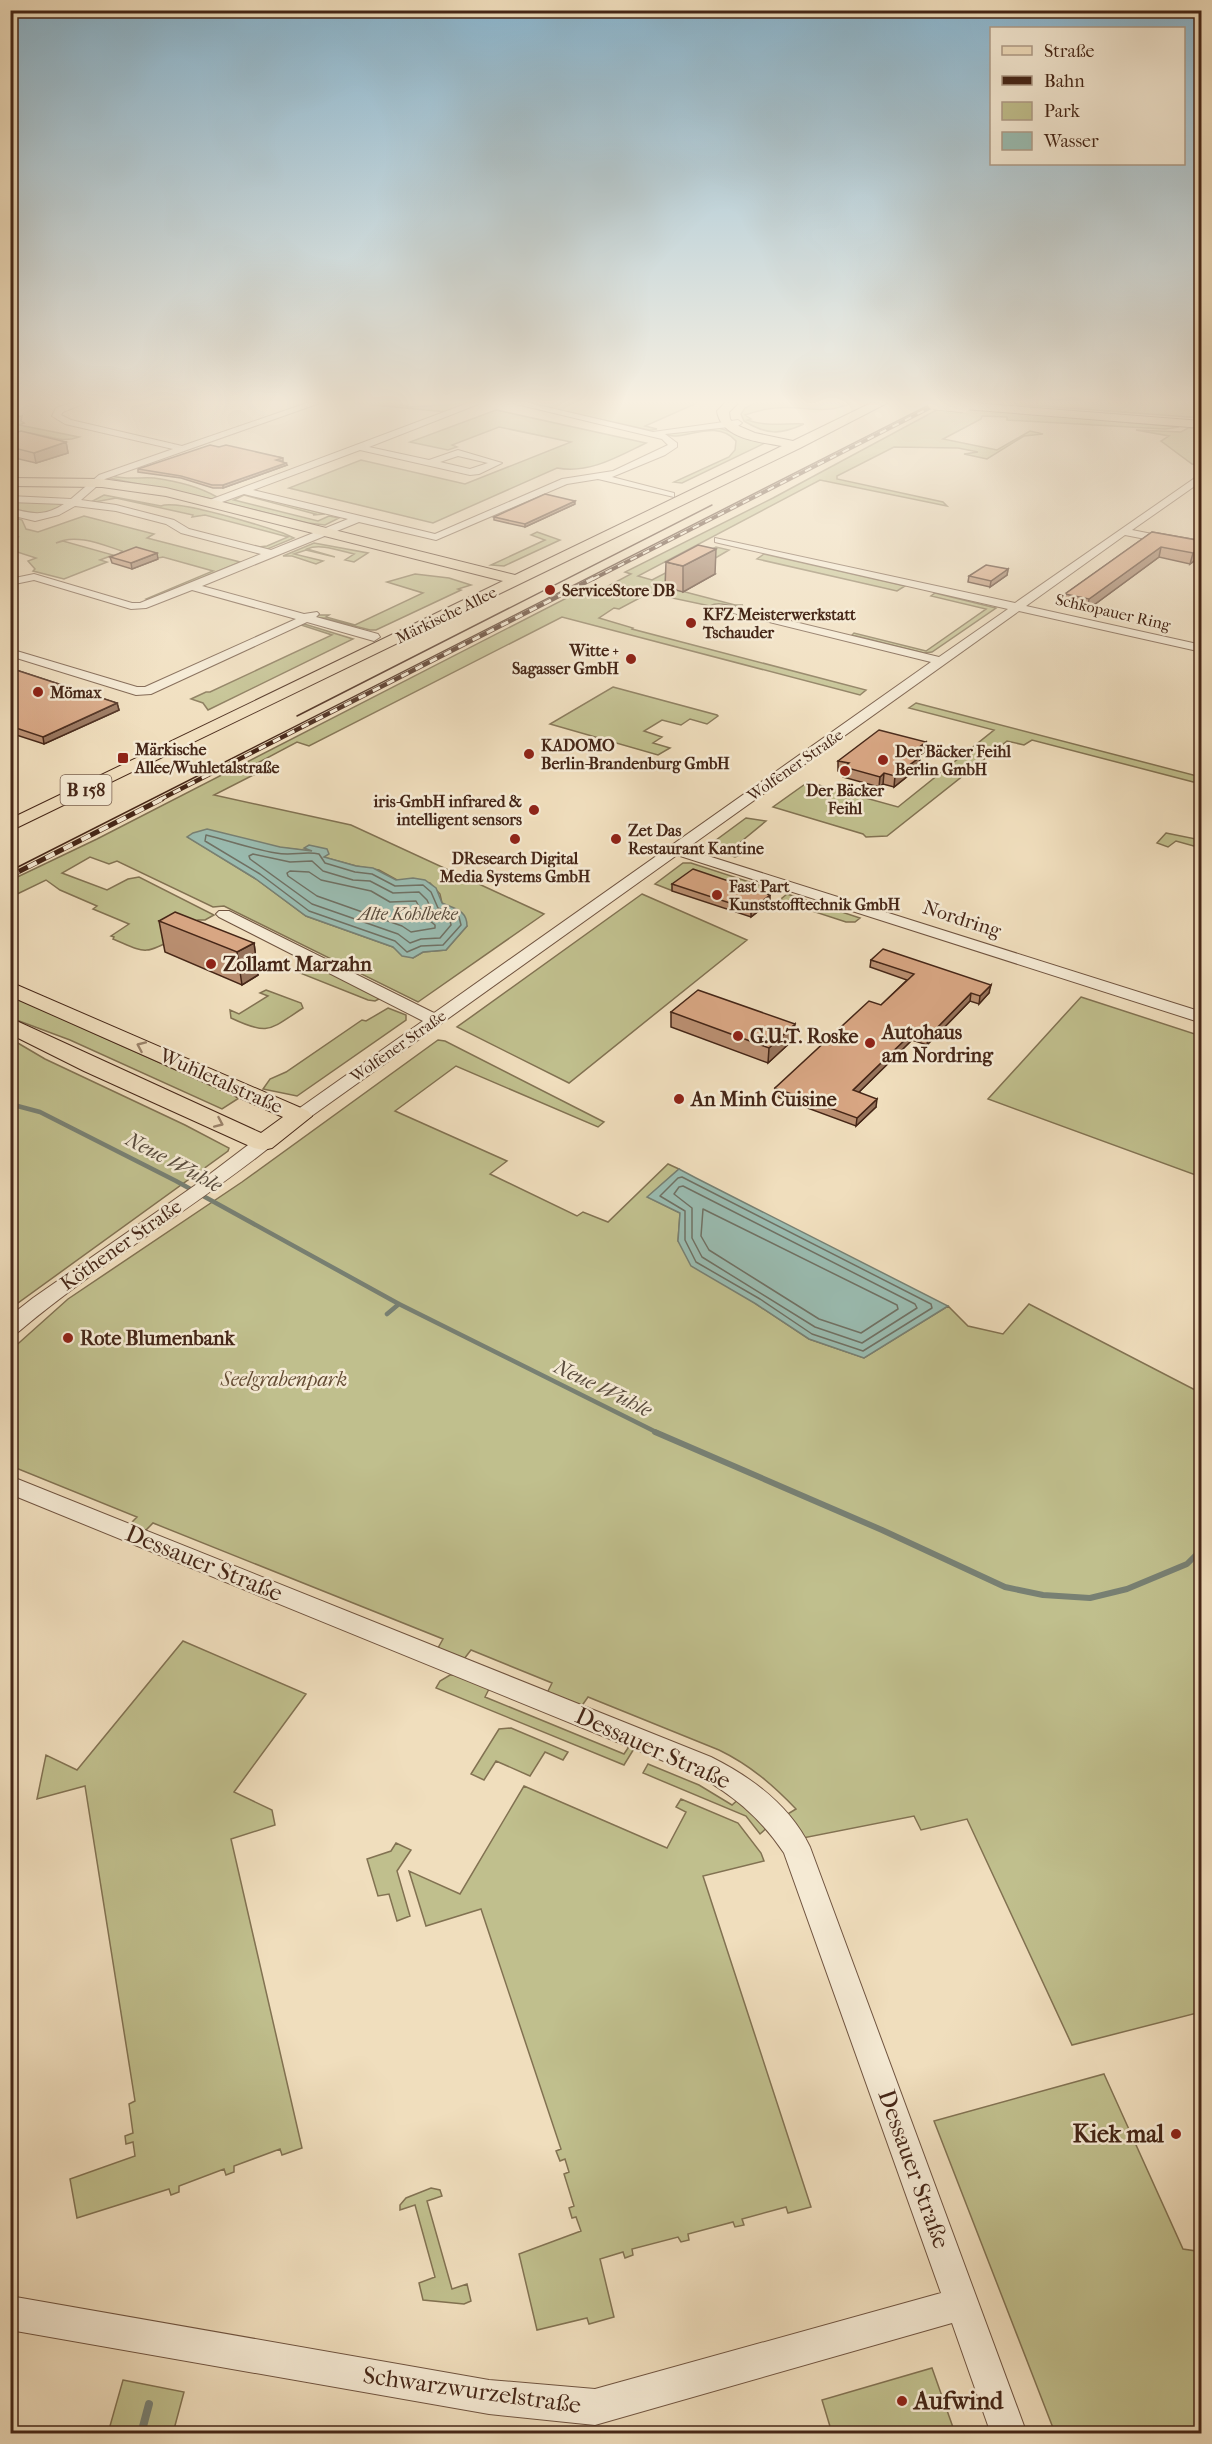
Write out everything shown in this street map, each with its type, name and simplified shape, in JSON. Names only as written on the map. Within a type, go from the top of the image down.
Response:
[{"type":"main road","points":[[247,517],[507,578]]},
{"type":"main road","points":[[262,517],[320,534]]},
{"type":"main road","name":"Märkische Allee","points":[[10,826],[162,753],[627,517]]},
{"type":"main road","name":"Märkische Allee","points":[[10,814],[374,637],[507,578],[532,573],[642,517]]},
{"type":"main road","points":[[10,840],[162,753]]},
{"type":"main road","name":"Wuhletalstraße","points":[[10,988],[300,1116]]},
{"type":"main road","name":"Wuhletalstraße","points":[[10,1025],[92,1066],[263,1143],[300,1116]]},
{"type":"street","points":[[151,517],[170,522],[185,531],[273,554]]},
{"type":"street","points":[[349,517],[436,537],[482,517]]},
{"type":"street","name":"Wolfener Straße","points":[[300,1116],[1145,517]]},
{"type":"street","points":[[10,582],[34,578],[136,606],[151,604],[357,519]]},
{"type":"street","points":[[1124,532],[1202,547]]},
{"type":"street","name":"Schkopauer Ring","points":[[719,540],[1202,649]]},
{"type":"street","name":"Märkische Allee","points":[[194,587],[309,616],[374,637]]},
{"type":"street","points":[[725,608],[940,662]]},
{"type":"street","points":[[10,652],[136,692],[147,691],[309,616]]},
{"type":"street","name":"Nordring","points":[[676,850],[1202,1018]]},
{"type":"street","points":[[224,914],[434,1020]]},
{"type":"street","name":"Köthener Straße","points":[[10,1328],[56,1290],[213,1181],[263,1143]]},
{"type":"street","name":"Dessauer Straße","points":[[10,1484],[702,1765],[749,1791],[767,1808],[796,1847],[1009,2433]]},
{"type":"street","name":"Schwarzwurzelstraße","points":[[10,2313],[489,2397],[594,2407],[961,2304]]},
{"type":"green space","points":[[10,517],[22,520],[26,529],[38,532],[81,517],[88,517],[154,534],[147,538],[240,562],[148,600],[146,599],[213,571],[163,557],[139,553],[123,554],[120,553],[122,551],[98,543],[72,539],[64,540],[56,543],[63,541],[113,555],[100,560],[107,562],[64,579],[33,571],[35,569],[28,561],[36,558],[11,550],[11,540],[18,537],[11,535]]},
{"type":"green space","points":[[213,517],[230,517],[294,538],[265,550],[259,547],[288,537]]},
{"type":"green space","points":[[284,517],[302,517],[318,521],[327,517],[339,518],[325,525]]},
{"type":"green space","points":[[409,517],[446,517],[433,523]]},
{"type":"green space","points":[[735,517],[750,517],[638,576],[652,580],[716,547],[729,550],[666,587],[735,605],[743,605],[734,606],[714,604],[710,606],[649,593],[619,609],[614,608],[599,618],[632,629],[866,690],[860,695],[562,617],[309,746],[297,742],[250,767],[261,771],[214,795],[351,825],[544,914],[418,1002],[224,906],[213,907],[117,861],[109,864],[90,857],[62,873],[107,890],[128,879],[139,877],[214,915],[205,920],[198,920],[169,935],[175,938],[157,948],[144,950],[113,939],[114,937],[111,936],[129,924],[93,909],[97,906],[60,890],[46,880],[11,897],[11,880],[97,839],[586,588],[599,591],[631,574],[625,572]],"holes":[[[188,837],[318,852],[323,857],[379,870],[397,880],[430,883],[440,894],[442,903],[467,926],[446,950],[423,952],[413,958],[393,947],[306,916],[256,879]]]},
{"type":"green space","points":[[537,532],[560,540],[504,566],[491,565],[545,540],[531,535]]},
{"type":"green space","points":[[314,543],[368,553],[354,562],[345,560],[354,554],[324,547],[307,549],[335,557],[306,550],[294,554],[323,561],[316,564],[292,556],[283,556]]},
{"type":"green space","points":[[764,554],[905,586],[897,591],[757,559]]},
{"type":"green space","points":[[415,574],[449,578],[471,585],[458,589],[461,590],[376,630],[317,618],[315,615],[329,615],[326,617],[355,625],[423,593],[387,582]]},
{"type":"green space","points":[[935,593],[996,608],[932,652],[924,653],[852,635],[854,633],[926,651],[986,609],[931,596]]},
{"type":"green space","points":[[301,623],[353,639],[208,710],[203,703],[191,699],[332,635],[301,625]]},
{"type":"green space","points":[[613,687],[718,716],[707,724],[690,719],[681,725],[662,720],[644,731],[662,737],[653,743],[670,748],[658,755],[550,724]]},
{"type":"green space","points":[[916,703],[1201,777],[1201,784],[1032,740],[1024,745],[1007,741],[887,836],[866,837],[863,834],[773,807],[808,782],[898,807],[994,730],[909,708]]},
{"type":"green space","points":[[746,818],[766,821],[737,845],[753,851],[735,857],[709,849],[708,846]]},
{"type":"green space","points":[[1166,833],[1201,840],[1201,848],[1176,841],[1168,847],[1157,843]]},
{"type":"green space","points":[[683,863],[691,863],[774,890],[762,900],[673,891],[655,884]]},
{"type":"green space","points":[[642,894],[747,940],[569,1083],[457,1027]]},
{"type":"green space","points":[[787,894],[860,918],[855,922],[846,922],[791,904],[787,908],[781,899]]},
{"type":"green space","points":[[316,966],[379,999],[368,1000],[300,973],[304,967]]},
{"type":"green space","points":[[266,990],[301,1003],[303,1008],[275,1026],[262,1029],[231,1018],[230,1010],[239,1014],[268,996],[260,993]]},
{"type":"green space","points":[[11,996],[239,1098],[222,1109],[70,1040],[11,1018]]},
{"type":"green space","points":[[1081,997],[1201,1036],[1201,1177],[988,1099]]},
{"type":"green space","points":[[388,1008],[406,1015],[406,1020],[297,1096],[263,1089],[270,1079],[286,1072],[362,1020],[366,1021]]},
{"type":"green space","points":[[11,1039],[45,1059],[229,1148],[228,1151],[11,1308]]},
{"type":"green space","name":"Seelgrabenpark","points":[[438,1040],[445,1041],[604,1122],[598,1127],[456,1066],[395,1111],[507,1161],[490,1174],[577,1216],[583,1212],[608,1222],[668,1164],[679,1169],[648,1197],[680,1213],[678,1241],[756,1304],[809,1339],[864,1358],[948,1306],[968,1326],[1003,1334],[1029,1304],[1201,1393],[1201,2012],[1072,2045],[967,1819],[921,1830],[914,1816],[803,1838],[786,1815],[796,1809],[760,1776],[719,1750],[588,1697],[581,1707],[547,1693],[552,1683],[471,1650],[464,1659],[438,1648],[443,1639],[153,1523],[144,1532],[130,1524],[137,1517],[11,1466],[11,1350],[68,1299],[242,1182]]},
{"type":"green space","points":[[183,1641],[306,1694],[234,1792],[272,1810],[275,1825],[231,1839],[302,2148],[282,2155],[280,2149],[234,2166],[234,2172],[226,2175],[224,2169],[179,2186],[179,2192],[171,2195],[169,2189],[77,2218],[70,2179],[135,2156],[133,2142],[126,2144],[125,2136],[133,2133],[129,2104],[135,2101],[85,1786],[37,1799],[46,1755],[77,1770]]},
{"type":"green space","points":[[450,1675],[457,1675],[490,1687],[485,1697],[624,1754],[630,1745],[635,1747],[624,1765],[436,1688],[440,1681]]},
{"type":"green space","points":[[511,1728],[568,1752],[563,1760],[545,1752],[530,1776],[496,1761],[484,1780],[471,1774],[499,1729]]},
{"type":"green space","points":[[648,1764],[699,1785],[732,1805],[741,1797],[770,1825],[760,1834],[746,1816],[643,1773]]},
{"type":"green space","points":[[524,1786],[667,1848],[686,1812],[676,1807],[681,1799],[738,1823],[761,1853],[764,1861],[703,1876],[811,2207],[788,2213],[786,2207],[742,2219],[744,2225],[735,2227],[733,2222],[688,2234],[689,2240],[681,2242],[678,2237],[632,2249],[633,2255],[625,2258],[623,2252],[600,2259],[614,2317],[589,2324],[587,2318],[537,2330],[519,2254],[581,2231],[576,2217],[572,2218],[569,2208],[574,2206],[564,2174],[569,2172],[565,2159],[560,2161],[556,2151],[561,2149],[481,1909],[426,1926],[409,1871],[460,1894]]},
{"type":"green space","points":[[396,1843],[411,1850],[397,1871],[410,1916],[397,1921],[389,1894],[378,1896],[367,1859],[391,1851]]},
{"type":"green space","points":[[1104,2074],[1183,2249],[1196,2251],[1201,2265],[1201,2433],[1055,2433],[934,2121]]},
{"type":"green space","points":[[431,2188],[440,2190],[442,2196],[427,2201],[452,2289],[467,2284],[471,2301],[464,2304],[423,2300],[419,2283],[435,2277],[415,2205],[400,2210],[400,2205],[406,2198]]},
{"type":"green space","points":[[932,2368],[955,2433],[832,2433],[822,2400]]},
{"type":"green space","points":[[123,2380],[184,2392],[173,2433],[108,2433]]},
{"type":"water","name":"Alte Kohlbeke","points":[[207,829],[280,847],[312,851],[304,848],[309,845],[327,849],[329,854],[324,857],[373,868],[396,880],[413,878],[425,880],[436,888],[442,903],[463,913],[467,926],[446,950],[423,952],[413,958],[402,956],[393,947],[306,916],[256,879],[187,837]]},
{"type":"water","points":[[679,1169],[948,1306],[864,1358],[809,1339],[756,1304],[691,1266],[678,1241],[680,1213],[647,1197]]},
{"type":"building","points":[[494,517],[540,517],[525,524]]},
{"type":"building","points":[[1152,532],[1202,541],[1202,547],[1193,553],[1161,547],[1089,599],[1065,594]]},
{"type":"building","points":[[698,545],[716,549],[683,566],[666,562]]},
{"type":"building","points":[[136,547],[157,553],[131,563],[110,557]]},
{"type":"building","points":[[986,565],[1008,569],[991,581],[969,576]]},
{"type":"building","name":"Mömax","points":[[10,668],[117,703],[43,737],[10,726]]},
{"type":"building","name":"Der Bäcker Feihl Berlin GmbH","points":[[879,730],[926,742],[910,754],[920,757],[895,776],[884,773],[880,777],[844,767],[849,763],[838,761]]},
{"type":"building","name":"Fast Part Kunststofftechnik GmbH","points":[[693,869],[770,895],[751,910],[672,884]]},
{"type":"building","points":[[175,912],[254,943],[237,952],[159,921]]},
{"type":"building","name":"Autohaus am Nordring","points":[[883,949],[991,985],[980,996],[971,993],[928,1037],[913,1032],[853,1090],[877,1099],[857,1118],[775,1088],[869,1001],[881,1005],[914,974],[871,960]]},
{"type":"building","points":[[698,990],[795,1024],[769,1048],[671,1012]]},
{"type":"waterway","name":"Neue Wuhle","points":[[10,1104],[40,1112],[176,1181],[399,1304]]},
{"type":"waterway","points":[[387,1314],[399,1304]]},
{"type":"waterway","name":"Neue Wuhle","points":[[399,1304],[658,1433]]},
{"type":"waterway","name":"Neue Wuhle","points":[[655,1432],[882,1530],[1005,1587],[1043,1595],[1090,1598],[1127,1589],[1187,1564],[1202,1549]]},
{"type":"waterway","points":[[141,2434],[149,2404]]},
{"type":"tram line","points":[[297,716],[688,517]]},
{"type":"tram line","points":[[10,871],[708,517]]},
{"type":"railway","points":[[593,579],[715,517]]},
{"type":"railway","points":[[159,800],[596,577]]},
{"type":"railway","points":[[10,876],[162,799]]},
{"type":"place","name":"ServiceStore DB","points":[[550,590]]},
{"type":"place","name":"KFZ Meisterwerkstatt Tschauder","points":[[691,623]]},
{"type":"place","name":"Witte + Sagasser GmbH","points":[[631,659]]},
{"type":"place","name":"Mömax","points":[[38,692]]},
{"type":"place","name":"KADOMO Berlin-Brandenburg GmbH","points":[[529,754]]},
{"type":"place","name":"Märkische Allee/Wuhletalstraße","points":[[123,758]]},
{"type":"place","name":"Der Bäcker Feihl Berlin GmbH","points":[[883,760]]},
{"type":"place","name":"Der Bäcker Feihl","points":[[845,771]]},
{"type":"place","name":"iris-GmbH infrared & intelligent sensors","points":[[534,810]]},
{"type":"place","name":"DResearch Digital Media Systems GmbH","points":[[515,839]]},
{"type":"place","name":"Zet Das Restaurant Kantine","points":[[616,839]]},
{"type":"place","name":"Fast Part Kunststofftechnik GmbH","points":[[717,895]]},
{"type":"place","name":"Zollamt Marzahn","points":[[211,964]]},
{"type":"place","name":"G.U.T. Roske","points":[[738,1036]]},
{"type":"place","name":"Autohaus am Nordring","points":[[870,1043]]},
{"type":"place","name":"An Minh Cuisine","points":[[679,1099]]},
{"type":"place","name":"Rote Blumenbank","points":[[68,1338]]},
{"type":"place","name":"Kiek mal","points":[[1176,2134]]},
{"type":"place","name":"Aufwind","points":[[902,2401]]}]
